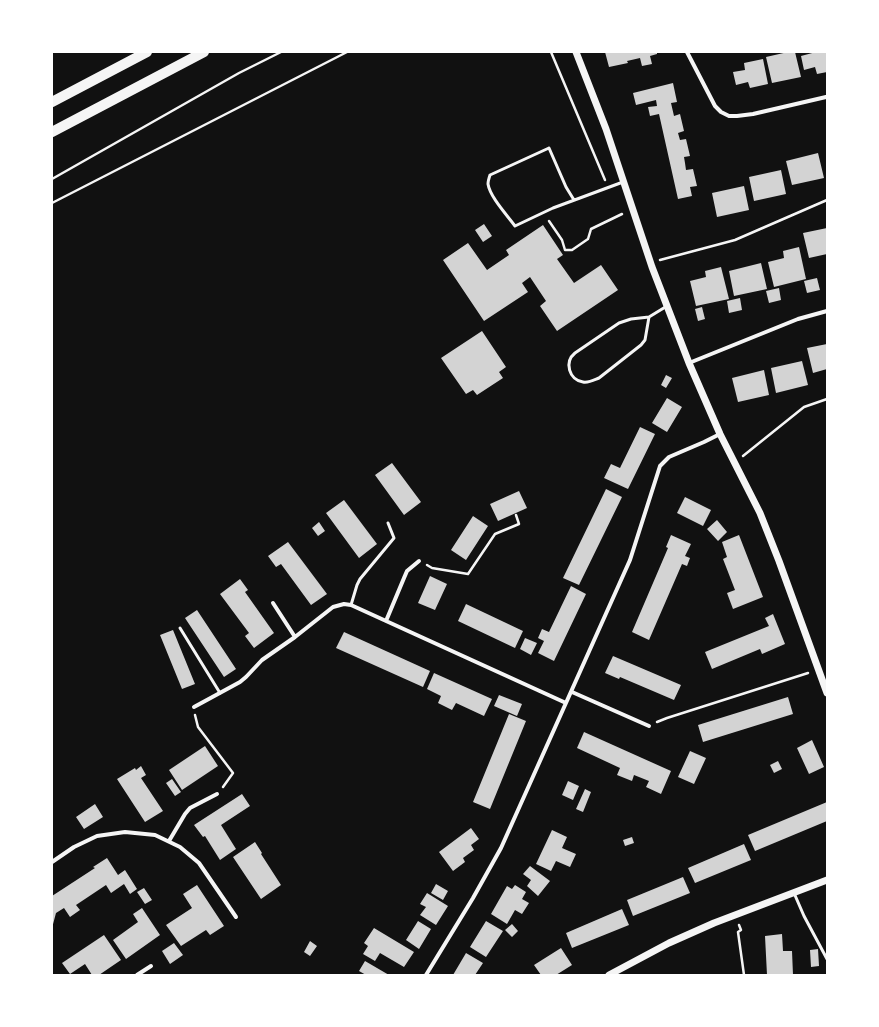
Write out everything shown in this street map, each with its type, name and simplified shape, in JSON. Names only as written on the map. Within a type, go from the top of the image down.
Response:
[{"type":"main road","points":[[52,102],[147,52]]},
{"type":"main road","points":[[52,132],[204,52]]},
{"type":"street","points":[[576,52],[606,129],[652,267],[689,363],[720,434],[763,520],[827,693]]},
{"type":"street","points":[[687,52],[715,106],[721,112],[729,116],[753,114],[826,97]]},
{"type":"street","points":[[689,363],[798,319],[827,311]]},
{"type":"street","points":[[426,975],[473,898],[501,848],[516,811],[572,692],[630,560],[660,466],[669,457],[720,434]]},
{"type":"street","points":[[386,621],[407,571],[419,561]]},
{"type":"street","points":[[273,603],[295,637]]},
{"type":"street","points":[[194,707],[246,677],[262,660],[295,637],[333,607],[344,604],[352,605],[566,703]]},
{"type":"street","points":[[572,692],[649,726]]},
{"type":"street","points":[[169,841],[190,808],[217,794]]},
{"type":"street","points":[[52,862],[84,842],[97,836],[125,832],[155,835],[180,847],[199,863],[236,917]]},
{"type":"street","points":[[609,975],[669,943],[714,923],[827,880]]},
{"type":"street","points":[[137,975],[151,966]]},
{"type":"lane","points":[[574,200],[566,187],[550,148],[490,175],[488,186],[515,226],[574,200],[624,182]]},
{"type":"lane","points":[[650,317],[645,340],[641,345],[599,378],[591,382],[585,382],[579,381],[571,374],[569,370],[569,361],[571,356],[575,353],[619,323],[631,319],[650,317],[667,306]]},
{"type":"lane","points":[[352,605],[357,584],[360,579],[394,538],[388,523]]},
{"type":"lane","points":[[180,628],[220,693]]},
{"type":"lane","points":[[794,893],[804,916],[827,959]]},
{"type":"path","points":[[52,179],[239,73],[281,52]]},
{"type":"path","points":[[52,203],[347,52]]},
{"type":"path","points":[[551,52],[608,188]]},
{"type":"path","points":[[652,267],[661,264],[660,260],[735,240],[827,200]]},
{"type":"path","points":[[543,213],[562,240],[565,250],[572,250],[588,239],[592,229],[633,208]]},
{"type":"path","points":[[735,462],[804,407],[827,399]]},
{"type":"path","points":[[419,561],[432,568],[468,574],[495,534],[519,524],[516,515]]},
{"type":"path","points":[[649,726],[667,718],[818,670]]},
{"type":"path","points":[[194,707],[198,727],[233,773],[217,794]]},
{"type":"path","points":[[741,930],[738,932],[744,975]]},
{"type":"building","points":[[605,52],[657,52],[657,54],[650,56],[652,64],[642,66],[640,58],[627,61],[628,63],[609,67]]},
{"type":"building","points":[[795,52],[801,77],[772,83],[766,57]]},
{"type":"building","points":[[816,52],[827,52],[827,72],[817,74],[815,67],[804,70],[801,56]]},
{"type":"building","points":[[763,59],[768,84],[750,88],[748,82],[736,85],[733,72],[745,70],[744,63]]},
{"type":"building","points":[[673,83],[677,102],[671,103],[674,116],[680,114],[684,131],[678,133],[680,140],[686,139],[690,156],[684,157],[686,170],[693,169],[697,186],[690,187],[692,196],[678,199],[659,114],[650,116],[648,107],[657,106],[656,100],[636,105],[633,93]]},
{"type":"building","points":[[818,153],[824,178],[792,185],[786,161]]},
{"type":"building","points":[[781,170],[786,194],[754,201],[749,177]]},
{"type":"building","points":[[744,186],[749,210],[717,217],[712,193]]},
{"type":"building","points":[[484,224],[492,236],[483,242],[475,230]]},
{"type":"building","points":[[543,225],[563,255],[557,259],[574,283],[601,265],[618,290],[557,331],[540,306],[546,301],[530,277],[522,283],[528,292],[484,321],[443,260],[468,243],[487,270],[509,255],[506,250]]},
{"type":"building","points":[[827,228],[827,254],[809,258],[803,233]]},
{"type":"building","points":[[799,247],[806,279],[774,287],[768,262],[784,258],[783,251]]},
{"type":"building","points":[[761,263],[767,289],[734,296],[729,271]]},
{"type":"building","points":[[721,267],[729,299],[696,306],[690,281],[706,277],[705,271]]},
{"type":"building","points":[[817,278],[820,290],[807,293],[804,281]]},
{"type":"building","points":[[779,288],[781,300],[769,303],[766,291]]},
{"type":"building","points":[[740,298],[742,310],[729,313],[727,301]]},
{"type":"building","points":[[702,307],[705,319],[698,321],[695,309]]},
{"type":"building","points":[[482,331],[506,367],[499,372],[503,378],[477,395],[473,390],[466,394],[441,358]]},
{"type":"building","points":[[827,344],[827,369],[813,373],[807,348]]},
{"type":"building","points":[[802,361],[808,385],[776,393],[771,368]]},
{"type":"building","points":[[764,370],[769,395],[738,402],[732,378]]},
{"type":"building","points":[[666,375],[672,378],[666,388],[661,385]]},
{"type":"building","points":[[667,398],[682,407],[667,432],[652,423]]},
{"type":"building","points":[[640,427],[655,434],[628,489],[604,478],[611,464],[620,468]]},
{"type":"building","points":[[392,463],[421,502],[404,515],[375,475]]},
{"type":"building","points":[[606,489],[622,497],[579,585],[563,578]]},
{"type":"building","points":[[519,491],[527,508],[498,521],[490,504]]},
{"type":"building","points":[[685,497],[711,510],[703,526],[677,513]]},
{"type":"building","points":[[344,500],[377,544],[359,558],[326,513]]},
{"type":"building","points":[[473,516],[488,526],[466,560],[451,550]]},
{"type":"building","points":[[717,520],[727,532],[718,541],[707,529]]},
{"type":"building","points":[[319,522],[325,531],[318,536],[312,528]]},
{"type":"building","points":[[671,535],[691,544],[685,556],[690,558],[687,566],[682,564],[649,640],[632,632],[668,548],[666,547]]},
{"type":"building","points":[[739,535],[763,597],[733,609],[727,593],[735,590],[723,559],[727,557],[722,542]]},
{"type":"building","points":[[288,542],[327,594],[311,605],[281,564],[276,567],[268,556]]},
{"type":"building","points":[[430,576],[447,584],[435,610],[418,603]]},
{"type":"building","points":[[240,579],[248,590],[245,592],[274,633],[254,648],[245,636],[249,633],[220,594]]},
{"type":"building","points":[[571,586],[586,594],[554,661],[538,653],[544,641],[538,638],[542,629],[549,632]]},
{"type":"building","points":[[466,604],[523,631],[515,648],[458,621]]},
{"type":"building","points":[[197,610],[236,669],[224,677],[185,618]]},
{"type":"building","points":[[773,614],[785,644],[762,654],[760,649],[712,669],[705,652],[769,626],[765,618]]},
{"type":"building","points":[[173,630],[195,684],[182,689],[160,635]]},
{"type":"building","points":[[344,632],[430,671],[423,687],[336,648]]},
{"type":"building","points":[[525,638],[537,643],[531,655],[520,649]]},
{"type":"building","points":[[613,656],[681,685],[674,700],[620,677],[619,679],[605,673]]},
{"type":"building","points":[[434,673],[492,699],[484,716],[456,703],[452,710],[438,703],[441,696],[427,689]]},
{"type":"building","points":[[499,695],[522,704],[517,716],[494,706]]},
{"type":"building","points":[[788,697],[793,714],[703,742],[698,725]]},
{"type":"building","points":[[509,714],[526,721],[490,809],[473,802]]},
{"type":"building","points":[[584,732],[671,771],[661,794],[646,787],[649,781],[634,775],[632,781],[617,775],[620,768],[577,748]]},
{"type":"building","points":[[812,740],[824,767],[809,774],[797,748]]},
{"type":"building","points":[[205,746],[218,766],[182,790],[169,770]]},
{"type":"building","points":[[690,751],[706,758],[694,784],[678,777]]},
{"type":"building","points":[[778,761],[782,769],[774,773],[770,765]]},
{"type":"building","points":[[141,766],[146,775],[141,778],[163,811],[145,822],[117,779]]},
{"type":"building","points":[[172,779],[181,792],[175,796],[166,783]]},
{"type":"building","points":[[568,781],[579,786],[573,800],[562,795]]},
{"type":"building","points":[[585,789],[591,792],[583,812],[576,809]]},
{"type":"building","points":[[242,794],[250,806],[221,825],[236,849],[220,860],[205,836],[203,837],[194,825]]},
{"type":"building","points":[[827,802],[827,821],[755,851],[748,835]]},
{"type":"building","points":[[95,804],[103,817],[84,829],[76,817]]},
{"type":"building","points":[[471,828],[479,839],[471,845],[474,850],[463,858],[465,862],[453,871],[439,852]]},
{"type":"building","points":[[552,830],[567,837],[562,848],[576,854],[570,867],[556,861],[551,871],[536,864]]},
{"type":"building","points":[[632,837],[634,843],[625,846],[623,840]]},
{"type":"building","points":[[255,842],[281,885],[261,899],[233,857]]},
{"type":"building","points":[[744,844],[751,860],[695,883],[688,868]]},
{"type":"building","points":[[107,858],[118,875],[125,870],[137,889],[130,894],[124,884],[111,893],[106,885],[76,905],[80,910],[70,917],[64,908],[56,913],[52,928],[52,896],[95,868],[93,867]]},
{"type":"building","points":[[530,866],[550,881],[538,896],[527,886],[531,880],[523,874]]},
{"type":"building","points":[[683,877],[690,893],[633,916],[627,900]]},
{"type":"building","points":[[436,884],[448,891],[443,900],[431,893]]},
{"type":"building","points":[[197,885],[224,926],[210,935],[206,930],[181,946],[166,925],[192,908],[183,894]]},
{"type":"building","points":[[515,885],[526,892],[522,899],[529,903],[522,914],[515,910],[507,924],[491,914],[507,886],[512,889]]},
{"type":"building","points":[[144,888],[152,900],[145,904],[137,892]]},
{"type":"building","points":[[427,893],[448,906],[436,925],[420,915],[426,907],[420,904]]},
{"type":"building","points":[[142,908],[160,935],[126,959],[113,940],[138,922],[133,914]]},
{"type":"building","points":[[622,909],[629,925],[572,948],[566,933]]},
{"type":"building","points":[[418,921],[431,929],[419,949],[406,940]]},
{"type":"building","points":[[486,921],[503,931],[486,957],[470,947]]},
{"type":"building","points":[[512,924],[518,931],[512,937],[505,930]]},
{"type":"building","points":[[374,928],[414,952],[404,967],[380,953],[375,961],[363,954],[368,946],[364,943]]},
{"type":"building","points":[[782,934],[783,951],[792,951],[793,975],[767,975],[765,936]]},
{"type":"building","points":[[104,935],[121,960],[99,975],[92,975],[85,964],[70,974],[62,963]]},
{"type":"building","points":[[310,941],[317,946],[310,956],[304,952]]},
{"type":"building","points":[[174,943],[183,955],[170,964],[162,951]]},
{"type":"building","points":[[561,948],[572,965],[556,975],[541,975],[534,965]]},
{"type":"building","points":[[818,949],[819,966],[811,967],[810,950]]},
{"type":"building","points":[[466,953],[483,963],[475,975],[453,975]]},
{"type":"building","points":[[365,961],[389,975],[366,975],[359,971]]}]
